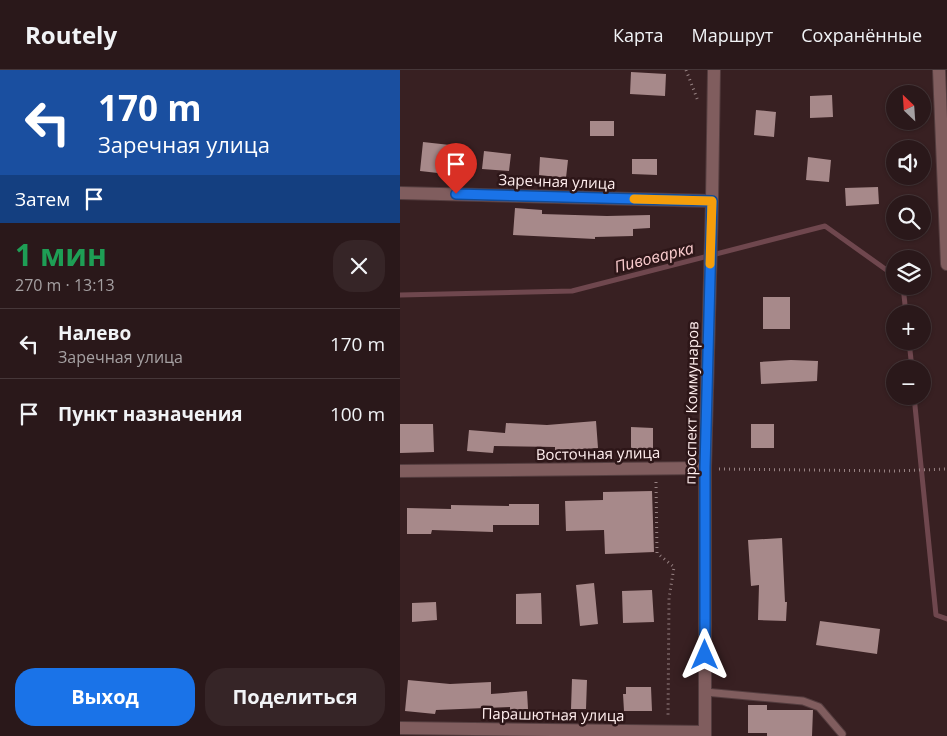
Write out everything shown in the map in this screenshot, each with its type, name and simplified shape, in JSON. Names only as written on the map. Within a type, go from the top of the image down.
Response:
[{"type":"street","name":"проспект Коммунаров","points":[[706,734],[705,468],[714,70]]},
{"type":"street","points":[[939,70],[947,264]]},
{"type":"street","name":"Заречная улица","points":[[400,193],[712,201]]},
{"type":"street","name":"Восточная улица","points":[[400,471],[705,468]]},
{"type":"street","name":"Парашютная улица","points":[[400,728],[668,731],[706,734]]},
{"type":"lane","points":[[706,692],[803,701],[819,708],[842,734]]},
{"type":"path","points":[[656,468],[657,552],[674,567],[669,598],[668,731]]},
{"type":"path","points":[[705,468],[894,471],[947,469]]},
{"type":"building","points":[[631,72],[666,74],[665,96],[630,94]]},
{"type":"building","points":[[832,95],[833,117],[810,118],[810,96]]},
{"type":"building","points":[[756,110],[776,112],[774,137],[754,135]]},
{"type":"building","points":[[590,121],[614,121],[614,136],[590,136]]},
{"type":"building","points":[[423,142],[450,145],[447,174],[420,171]]},
{"type":"building","points":[[484,151],[511,154],[509,171],[482,169]]},
{"type":"building","points":[[540,157],[568,160],[566,178],[539,175]]},
{"type":"building","points":[[808,157],[831,160],[829,182],[806,180]]},
{"type":"building","points":[[632,159],[657,159],[657,175],[632,174]]},
{"type":"building","points":[[878,187],[879,204],[846,206],[845,188]]},
{"type":"building","points":[[515,208],[542,210],[542,214],[650,215],[650,228],[633,229],[633,236],[595,237],[595,239],[513,235]]},
{"type":"building","points":[[763,297],[790,297],[790,329],[763,329]]},
{"type":"building","points":[[818,361],[817,381],[761,384],[760,362]]},
{"type":"building","points":[[596,421],[598,448],[555,451],[555,447],[494,446],[493,453],[467,451],[469,430],[505,433],[506,423],[547,425]]},
{"type":"building","points":[[400,424],[433,424],[434,452],[400,453]]},
{"type":"building","points":[[751,424],[774,424],[774,448],[751,448]]},
{"type":"building","points":[[631,427],[653,428],[653,450],[631,450]]},
{"type":"building","points":[[652,491],[654,552],[605,554],[604,530],[566,531],[565,501],[603,500],[603,492]]},
{"type":"building","points":[[509,504],[539,504],[539,525],[493,525],[493,532],[432,530],[431,534],[407,534],[407,508],[451,509],[451,505],[509,506]]},
{"type":"building","points":[[782,538],[785,602],[787,602],[786,621],[758,620],[759,585],[751,586],[748,540]]},
{"type":"building","points":[[594,583],[598,624],[580,626],[576,585]]},
{"type":"building","points":[[652,590],[654,622],[623,623],[622,591]]},
{"type":"building","points":[[541,593],[542,624],[516,624],[516,594]]},
{"type":"building","points":[[436,602],[437,620],[412,622],[412,603]]},
{"type":"building","points":[[820,621],[880,629],[877,654],[816,645]]},
{"type":"building","points":[[572,679],[587,680],[586,709],[571,709]]},
{"type":"building","points":[[408,680],[450,684],[491,682],[491,694],[527,691],[528,709],[510,710],[510,707],[436,710],[435,714],[405,711]]},
{"type":"building","points":[[626,687],[651,687],[652,711],[624,711],[623,694],[626,694]]},
{"type":"building","points":[[748,705],[767,705],[767,710],[813,710],[812,736],[767,736],[767,733],[748,733]]},
{"type":"waterway","name":"Пивоварка","points":[[400,295],[572,291],[825,226],[886,270]]},
{"type":"waterway","name":"Пивоварка","points":[[904,295],[905,305]]},
{"type":"waterway","name":"Пивоварка","points":[[910,350],[911,360]]},
{"type":"waterway","name":"Пивоварка","points":[[915,405],[936,615],[947,619]]},
{"type":"slow traffic","points":[[634,199],[712,201],[710,264]]},
{"type":"route","points":[[456,194],[712,201],[705,468],[705,655]]}]
